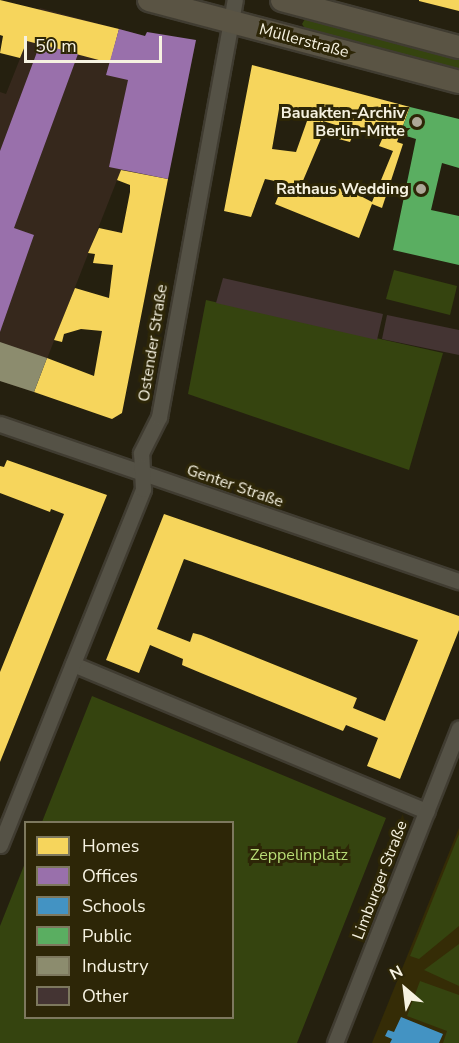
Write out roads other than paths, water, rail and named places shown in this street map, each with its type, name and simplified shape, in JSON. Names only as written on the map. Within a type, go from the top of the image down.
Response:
[{"type":"main road","name":"Müllerstraße","points":[[163,2],[233,11],[291,38],[459,82]]},
{"type":"main road","name":"Müllerstraße","points":[[290,2],[459,47]]},
{"type":"main road","points":[[290,2],[291,38]]},
{"type":"street","name":"Ostender Straße","points":[[0,845],[143,489],[141,453],[159,417],[233,11]]},
{"type":"street","name":"Genter Straße","points":[[0,424],[142,475],[459,581]]},
{"type":"street","points":[[73,664],[427,811]]},
{"type":"street","name":"Limburger Straße","points":[[335,1043],[459,729]]},
{"type":"place","name":"Bauakten-Archiv Berlin-Mitte","points":[[417,122]]},
{"type":"place","name":"Rathaus Wedding","points":[[421,189]]},
{"type":"park label","name":"Zeppelinplatz","points":[[299,855]]}]
